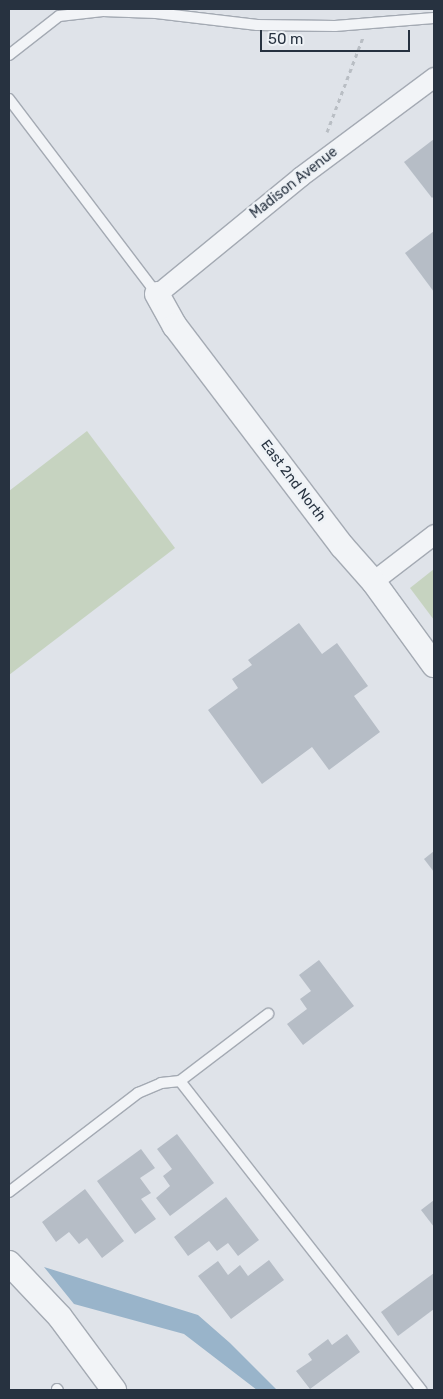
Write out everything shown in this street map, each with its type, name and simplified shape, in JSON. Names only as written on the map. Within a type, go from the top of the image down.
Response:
[{"type":"street","name":"Madison Avenue","points":[[157,294],[301,176],[434,77]]},
{"type":"street","name":"East 2nd North","points":[[157,294],[174,326],[342,546],[373,581],[434,666]]},
{"type":"street","points":[[373,581],[434,534]]},
{"type":"street","points":[[9,1263],[60,1318],[114,1390]]},
{"type":"lane","points":[[9,55],[59,16],[103,12],[156,13],[257,25],[335,26],[434,18]]},
{"type":"lane","points":[[9,98],[157,294]]},
{"type":"lane","points":[[9,1192],[138,1093],[161,1083],[180,1081],[268,1014]]},
{"type":"lane","points":[[180,1081],[421,1390]]},
{"type":"path","points":[[325,136],[364,34]]},
{"type":"green space","points":[[87,431],[175,548],[9,675],[9,491]]},
{"type":"green space","points":[[434,569],[434,620],[410,588]]},
{"type":"water","points":[[44,1267],[198,1315],[230,1343],[277,1390],[257,1390],[184,1334],[74,1304]]},
{"type":"building","points":[[434,139],[434,196],[432,198],[404,162]]},
{"type":"building","points":[[434,231],[434,292],[405,253]]},
{"type":"building","points":[[299,623],[322,654],[337,643],[368,686],[354,696],[380,732],[329,770],[312,747],[262,784],[208,710],[238,688],[232,679],[252,665],[248,660]]},
{"type":"building","points":[[434,851],[434,872],[424,859]]},
{"type":"building","points":[[319,960],[354,1006],[303,1045],[287,1024],[307,1009],[300,999],[311,991],[299,975]]},
{"type":"building","points":[[177,1134],[214,1183],[170,1216],[156,1198],[170,1186],[163,1176],[172,1169],[157,1149]]},
{"type":"building","points":[[141,1149],[155,1168],[140,1178],[151,1193],[141,1199],[156,1219],[135,1234],[97,1181]]},
{"type":"building","points":[[85,1189],[124,1241],[102,1258],[87,1238],[79,1244],[69,1232],[56,1242],[42,1222]]},
{"type":"building","points":[[226,1197],[259,1240],[238,1256],[228,1243],[217,1251],[209,1241],[188,1256],[174,1237]]},
{"type":"building","points":[[434,1200],[434,1227],[421,1210]]},
{"type":"building","points":[[269,1260],[284,1280],[231,1319],[198,1276],[218,1261],[228,1275],[240,1265],[248,1276]]},
{"type":"building","points":[[434,1273],[434,1309],[398,1336],[381,1312]]},
{"type":"building","points":[[347,1334],[360,1352],[310,1389],[296,1371],[312,1360],[308,1354],[328,1339],[332,1345]]}]
